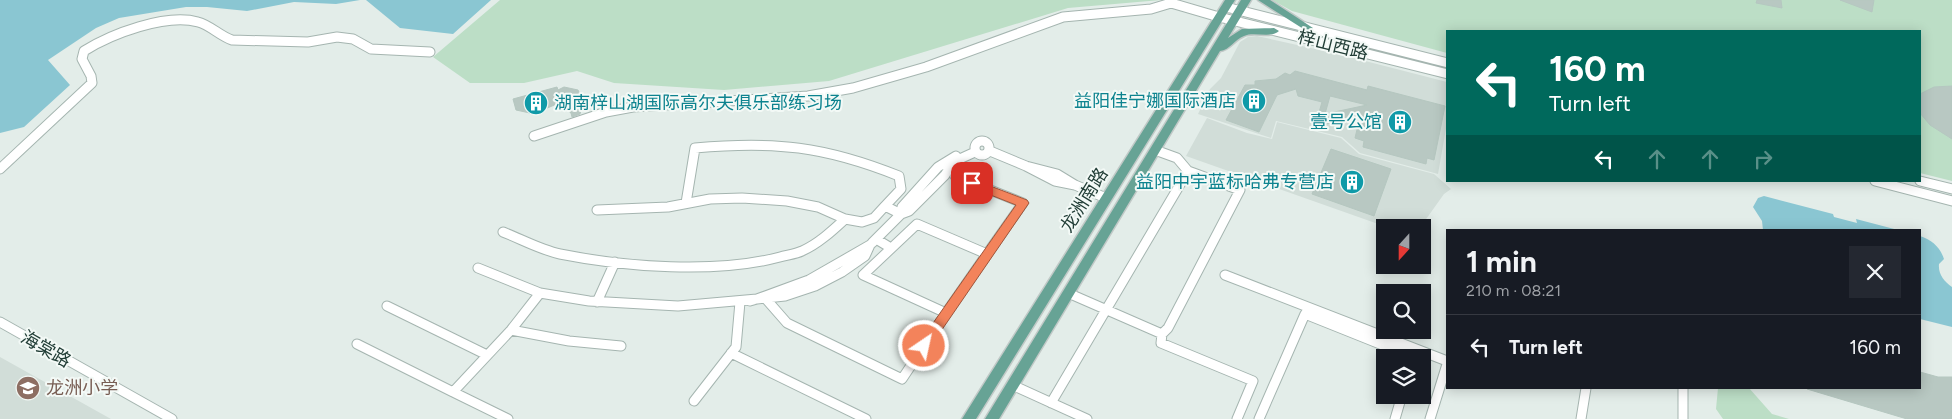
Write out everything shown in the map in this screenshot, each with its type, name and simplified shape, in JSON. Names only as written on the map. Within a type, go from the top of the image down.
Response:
[{"type":"main road","name":"龙洲南路","points":[[992,419],[1246,0]]},
{"type":"main road","points":[[1263,0],[1308,28]]},
{"type":"main road","name":"龙洲南路","points":[[969,419],[1227,2]]},
{"type":"main road","points":[[1211,58],[1228,41],[1242,32],[1274,30]]},
{"type":"street","points":[[534,136],[606,112],[633,107],[808,96],[853,88],[926,68],[1063,17],[1151,9],[1172,1],[1219,17]]},
{"type":"street","name":"梓山西路","points":[[1227,2],[1236,15],[1274,30],[1446,73]]},
{"type":"street","name":"梓山西路","points":[[1219,17],[1236,15],[1308,28],[1446,62]]},
{"type":"street","points":[[0,169],[92,83],[91,76],[82,59],[84,51],[109,37],[172,21],[185,21],[198,22],[220,37],[232,40],[308,42],[337,37],[353,39],[372,49],[430,52]]},
{"type":"street","points":[[745,301],[809,280],[836,266],[873,242],[901,214],[909,211],[945,174],[953,162],[974,149],[976,144],[985,142],[991,147],[990,151],[1025,165],[1046,178],[1063,185],[1075,185],[1106,198]]},
{"type":"street","points":[[597,210],[668,207],[710,199],[742,198],[781,200],[818,207],[845,218],[862,222],[874,218],[901,189],[899,176],[872,164],[825,150],[785,144],[741,144],[695,148],[686,203]]},
{"type":"street","points":[[1155,150],[1177,158],[1188,171],[1240,190],[1168,328],[1162,334],[1161,343],[1253,381],[1237,419]]},
{"type":"street","points":[[1051,403],[1188,171]]},
{"type":"street","points":[[766,299],[787,323],[902,379],[1023,203],[955,176]]},
{"type":"street","points":[[1921,181],[1952,189]]},
{"type":"street","points":[[1879,182],[1952,201]]},
{"type":"street","points":[[885,206],[901,214]]},
{"type":"street","points":[[504,232],[558,254],[615,262],[668,266],[737,265],[768,260],[802,251],[829,234],[845,218]]},
{"type":"street","points":[[946,313],[863,274],[917,224],[987,254]]},
{"type":"street","points":[[873,242],[892,248]]},
{"type":"street","points":[[478,268],[540,293],[598,302],[678,306],[785,296],[828,279],[865,256],[873,242]]},
{"type":"street","points":[[598,302],[615,262]]},
{"type":"street","points":[[1225,275],[1446,361]]},
{"type":"street","points":[[453,392],[511,330],[540,293]]},
{"type":"street","points":[[1068,293],[1162,334]]},
{"type":"street","points":[[694,401],[736,347],[745,301]]},
{"type":"street","points":[[387,306],[487,355]]},
{"type":"street","points":[[1259,419],[1305,314],[1392,349]]},
{"type":"street","name":"海棠路","points":[[0,322],[172,419]]},
{"type":"street","points":[[511,330],[569,341],[621,346]]},
{"type":"street","points":[[357,344],[508,419]]},
{"type":"street","points":[[731,353],[866,419]]},
{"type":"street","points":[[1430,419],[1446,364]]},
{"type":"street","points":[[1012,385],[1087,419]]},
{"type":"street","points":[[1580,419],[1586,389]]},
{"type":"street","points":[[1683,389],[1683,419]]},
{"type":"street","points":[[1395,419],[1399,404]]},
{"type":"shaded area","points":[[1257,36],[1338,54],[1446,82],[1446,129],[1438,174],[1360,153],[1342,137],[1276,121],[1271,138],[1198,114],[1210,89],[1221,78],[1240,42],[1248,37]]},
{"type":"shaded area","points":[[1207,118],[1247,133],[1272,139],[1277,122],[1341,138],[1359,154],[1434,174],[1451,189],[1444,194],[1426,219],[1376,219],[1376,223],[1186,156]]},
{"type":"shaded area","name":"龙洲小学","points":[[0,357],[111,419],[0,419]]},
{"type":"green space","points":[[500,0],[1161,0],[1068,8],[829,81],[724,90],[614,83],[577,71],[524,83],[470,83],[433,57]]},
{"type":"green space","points":[[1272,0],[1952,0],[1952,181],[1921,173],[1921,30],[1446,30],[1446,53],[1292,11]]},
{"type":"green space","points":[[1718,389],[1750,389],[1772,414],[1789,419],[1723,419],[1716,409]]},
{"type":"water","points":[[0,0],[360,0],[336,4],[294,2],[247,11],[186,7],[119,18],[96,28],[48,60],[70,85],[24,127],[0,133]]},
{"type":"water","points":[[366,0],[491,0],[453,34],[400,28]]},
{"type":"water","points":[[1764,196],[1833,214],[1834,217],[1857,223],[1856,219],[1894,229],[1763,229],[1762,221],[1753,207],[1758,198]]},
{"type":"water","points":[[1921,236],[1935,244],[1944,259],[1939,264],[1939,271],[1946,282],[1952,287],[1952,327],[1921,319]]},
{"type":"building","points":[[1757,0],[1781,0],[1782,8],[1756,3]]},
{"type":"building","points":[[1840,0],[1874,0],[1872,12]]},
{"type":"building","points":[[1295,71],[1367,90],[1368,86],[1445,106],[1434,160],[1427,158],[1426,164],[1363,147],[1364,141],[1355,138],[1360,117],[1322,125],[1316,123],[1322,102],[1298,96],[1296,89],[1277,95],[1259,132],[1226,120],[1245,85],[1255,85],[1255,81],[1276,79],[1285,73],[1290,75]],"holes":[[[1330,96],[1367,105],[1325,114]]]},
{"type":"building","points":[[1952,86],[1952,139],[1930,125],[1921,114],[1921,94],[1934,87]]},
{"type":"building","name":"湖南梓山湖国际高尔夫俱乐部练习场","points":[[557,87],[558,90],[564,87],[578,90],[582,98],[579,98],[582,107],[580,114],[572,117],[571,113],[559,103],[538,112],[530,113],[516,110],[513,99]]},
{"type":"building","name":"益阳中宇蓝标哈弗专营店","points":[[1331,149],[1391,169],[1374,216],[1312,194]]},
{"type":"building","points":[[1921,372],[1938,377],[1952,377],[1952,419],[1907,419],[1807,389],[1921,389]]},
{"type":"place","name":"益阳佳宁娜国际酒店","points":[[1254,101]]},
{"type":"place","name":"湖南梓山湖国际高尔夫俱乐部练习场","points":[[536,103]]},
{"type":"place","name":"壹号公馆","points":[[1400,122]]},
{"type":"place","name":"益阳中宇蓝标哈弗专营店","points":[[1352,182]]},
{"type":"place","name":"龙洲小学","points":[[28,388]]},
{"type":"route","points":[[924,346],[1023,203],[972,183]]}]
